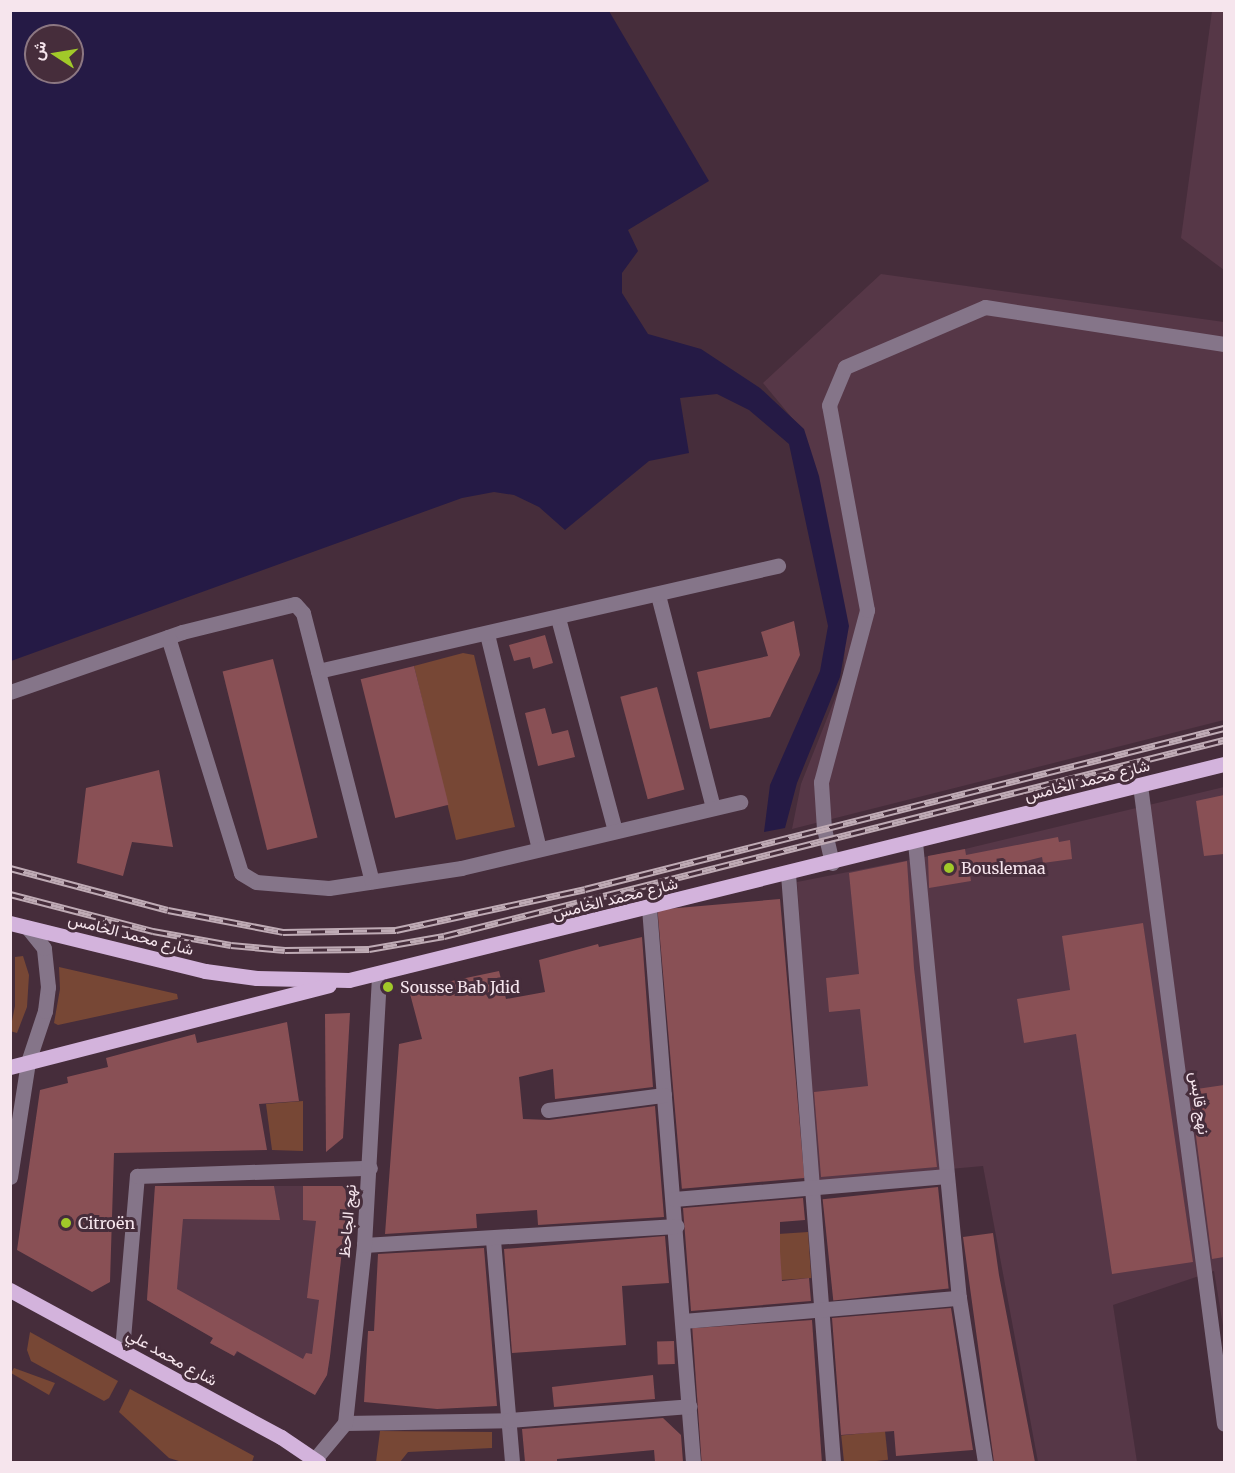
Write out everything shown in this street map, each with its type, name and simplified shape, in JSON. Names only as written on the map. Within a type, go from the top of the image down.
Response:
[{"type":"main road","name":"شارع محمد الخامس","points":[[10,923],[205,971],[257,978],[349,980],[379,975],[1224,764]]},
{"type":"main road","points":[[10,1067],[349,980]]},
{"type":"main road","name":"شارع محمد علي","points":[[10,1290],[122,1350],[316,1461]]},
{"type":"street","points":[[832,863],[824,829],[821,782],[867,610],[829,405],[845,368],[985,307],[1224,344]]},
{"type":"street","points":[[318,671],[778,566]]},
{"type":"street","points":[[658,595],[712,808]]},
{"type":"street","points":[[10,692],[168,637],[295,604],[303,613],[372,881]]},
{"type":"street","points":[[558,618],[615,831]]},
{"type":"street","points":[[487,634],[539,849]]},
{"type":"street","points":[[168,637],[241,873],[256,882],[274,886],[329,888],[461,868],[740,802]]},
{"type":"street","name":"نهج قابس","points":[[1140,785],[1224,1424]]},
{"type":"street","points":[[915,842],[959,1298],[985,1462]]},
{"type":"street","points":[[788,874],[833,1462]]},
{"type":"street","points":[[649,908],[674,1199],[693,1462]]},
{"type":"street","points":[[10,1177],[28,1062],[45,1011],[48,987],[44,948],[28,928]]},
{"type":"street","name":"نهج الجاحظ","points":[[345,1423],[370,1168],[379,975]]},
{"type":"street","points":[[548,1110],[664,1095]]},
{"type":"street","points":[[122,1350],[137,1176],[370,1168]]},
{"type":"street","points":[[674,1199],[812,1185],[947,1176]]},
{"type":"street","points":[[364,1245],[493,1240],[676,1226]]},
{"type":"street","points":[[493,1240],[512,1462]]},
{"type":"street","points":[[683,1321],[821,1312],[959,1298]]},
{"type":"street","points":[[316,1461],[345,1423],[509,1420],[688,1406]]},
{"type":"shaded area","points":[[11,10],[609,11],[709,181],[628,230],[638,251],[622,273],[622,293],[648,334],[701,349],[760,388],[804,429],[819,476],[849,626],[840,677],[797,783],[785,828],[764,832],[770,785],[820,671],[828,626],[789,444],[749,410],[717,394],[680,398],[689,453],[649,461],[565,530],[539,507],[514,495],[494,492],[462,498],[11,661]]},
{"type":"shaded area","points":[[1212,11],[1224,11],[1224,270],[1181,238]]},
{"type":"shaded area","points":[[881,274],[1224,322],[1224,720],[792,829],[801,784],[843,678],[846,626],[802,430],[763,383]]},
{"type":"shaded area","points":[[463,653],[474,655],[515,827],[456,840],[414,666]]},
{"type":"shaded area","points":[[1224,787],[1224,1332],[1214,1271],[1113,1305],[1137,1462],[1038,1462],[983,1166],[817,1181],[797,882],[965,849]]},
{"type":"shaded area","points":[[23,956],[29,975],[27,1007],[17,1033],[10,1031],[15,1006],[15,957]]},
{"type":"shaded area","points":[[59,967],[177,994],[178,999],[58,1025],[54,1023],[60,989]]},
{"type":"shaded area","points":[[303,1101],[303,1151],[272,1150],[266,1104]]},
{"type":"shaded area","points":[[155,1186],[345,1186],[347,1207],[330,1356],[327,1375],[315,1395],[238,1352],[234,1356],[210,1343],[213,1338],[147,1300]]},
{"type":"shaded area","points":[[808,1232],[811,1278],[781,1280],[778,1234]]},
{"type":"shaded area","points":[[30,1332],[118,1381],[109,1398],[104,1401],[31,1361],[27,1350]]},
{"type":"shaded area","points":[[14,1368],[55,1383],[49,1395],[11,1373]]},
{"type":"shaded area","points":[[130,1389],[254,1456],[252,1462],[182,1462],[169,1458],[119,1412]]},
{"type":"shaded area","points":[[380,1431],[492,1432],[492,1448],[408,1452],[400,1462],[376,1462]]},
{"type":"shaded area","points":[[885,1431],[888,1460],[844,1462],[841,1436]]},
{"type":"building","points":[[794,621],[800,655],[770,717],[710,729],[697,672],[768,656],[761,632]]},
{"type":"building","points":[[545,635],[553,663],[533,669],[530,657],[514,661],[509,645]]},
{"type":"building","points":[[273,659],[318,838],[267,850],[223,672]]},
{"type":"building","points":[[414,666],[449,805],[395,818],[361,679]]},
{"type":"building","points":[[657,687],[684,789],[648,799],[620,697]]},
{"type":"building","points":[[545,708],[552,734],[568,730],[575,757],[538,766],[525,713]]},
{"type":"building","points":[[159,770],[173,847],[132,842],[123,876],[77,863],[86,788]]},
{"type":"building","points":[[1224,795],[1224,854],[1204,856],[1196,801]]},
{"type":"building","points":[[1058,837],[1059,842],[1070,840],[1072,859],[1043,863],[1042,857],[970,875],[971,881],[929,888],[928,856],[965,849],[966,855]]},
{"type":"building","points":[[907,861],[914,968],[937,1167],[821,1177],[814,1092],[868,1086],[860,1009],[829,1012],[826,978],[859,974],[849,873]]},
{"type":"building","points":[[780,899],[804,1178],[682,1189],[657,910]]},
{"type":"building","points":[[1143,923],[1193,1262],[1112,1274],[1076,1034],[1024,1043],[1017,999],[1070,990],[1062,936]]},
{"type":"building","points":[[642,937],[653,1087],[555,1099],[553,1069],[519,1077],[523,1119],[549,1120],[655,1106],[664,1217],[538,1225],[537,1210],[476,1214],[477,1228],[385,1234],[399,1044],[422,1039],[409,990],[499,971],[506,999],[545,992],[539,960],[598,944],[599,947]]},
{"type":"building","points":[[350,1013],[343,1138],[326,1152],[325,1014]]},
{"type":"building","points":[[287,1022],[299,1101],[259,1104],[267,1150],[114,1153],[110,1282],[92,1292],[17,1250],[40,1090],[68,1083],[67,1077],[108,1067],[106,1058],[195,1034],[197,1043]]},
{"type":"building","points":[[1224,1085],[1224,1257],[1212,1259],[1190,1090]]},
{"type":"building","points":[[155,1186],[274,1186],[280,1220],[183,1219],[177,1289],[303,1359],[306,1353],[312,1354],[319,1300],[307,1298],[316,1221],[303,1220],[303,1186],[345,1186],[347,1207],[330,1356],[327,1375],[315,1395],[237,1351],[234,1356],[210,1343],[213,1338],[147,1300]]},
{"type":"building","points":[[938,1187],[949,1288],[833,1301],[823,1199]]},
{"type":"building","points":[[803,1198],[805,1220],[780,1222],[782,1281],[809,1278],[811,1301],[691,1311],[683,1208]]},
{"type":"building","points":[[993,1233],[1035,1462],[994,1462],[963,1237]]},
{"type":"building","points":[[665,1236],[669,1283],[622,1286],[626,1345],[512,1353],[504,1249]]},
{"type":"building","points":[[484,1248],[497,1406],[437,1409],[364,1402],[368,1331],[374,1331],[378,1254]]},
{"type":"building","points":[[951,1308],[973,1450],[896,1456],[894,1431],[841,1435],[832,1318]]},
{"type":"building","points":[[812,1320],[822,1462],[702,1462],[692,1328]]},
{"type":"building","points":[[674,1341],[675,1364],[658,1365],[657,1342]]},
{"type":"building","points":[[653,1375],[655,1399],[554,1407],[552,1387]]},
{"type":"building","points":[[663,1418],[681,1435],[683,1462],[655,1462],[654,1450],[557,1459],[557,1462],[525,1462],[522,1429]]},
{"type":"railway","points":[[10,868],[168,910],[283,932],[396,930],[585,889],[1224,728]]},
{"type":"railway","points":[[10,894],[153,931],[231,945],[285,950],[369,949],[444,936],[1224,740]]},
{"type":"place","name":"Bouslemaa","points":[[949,868]]},
{"type":"place","name":"Sousse Bab Jdid","points":[[388,987]]},
{"type":"place","name":"Citroën","points":[[66,1223]]}]
